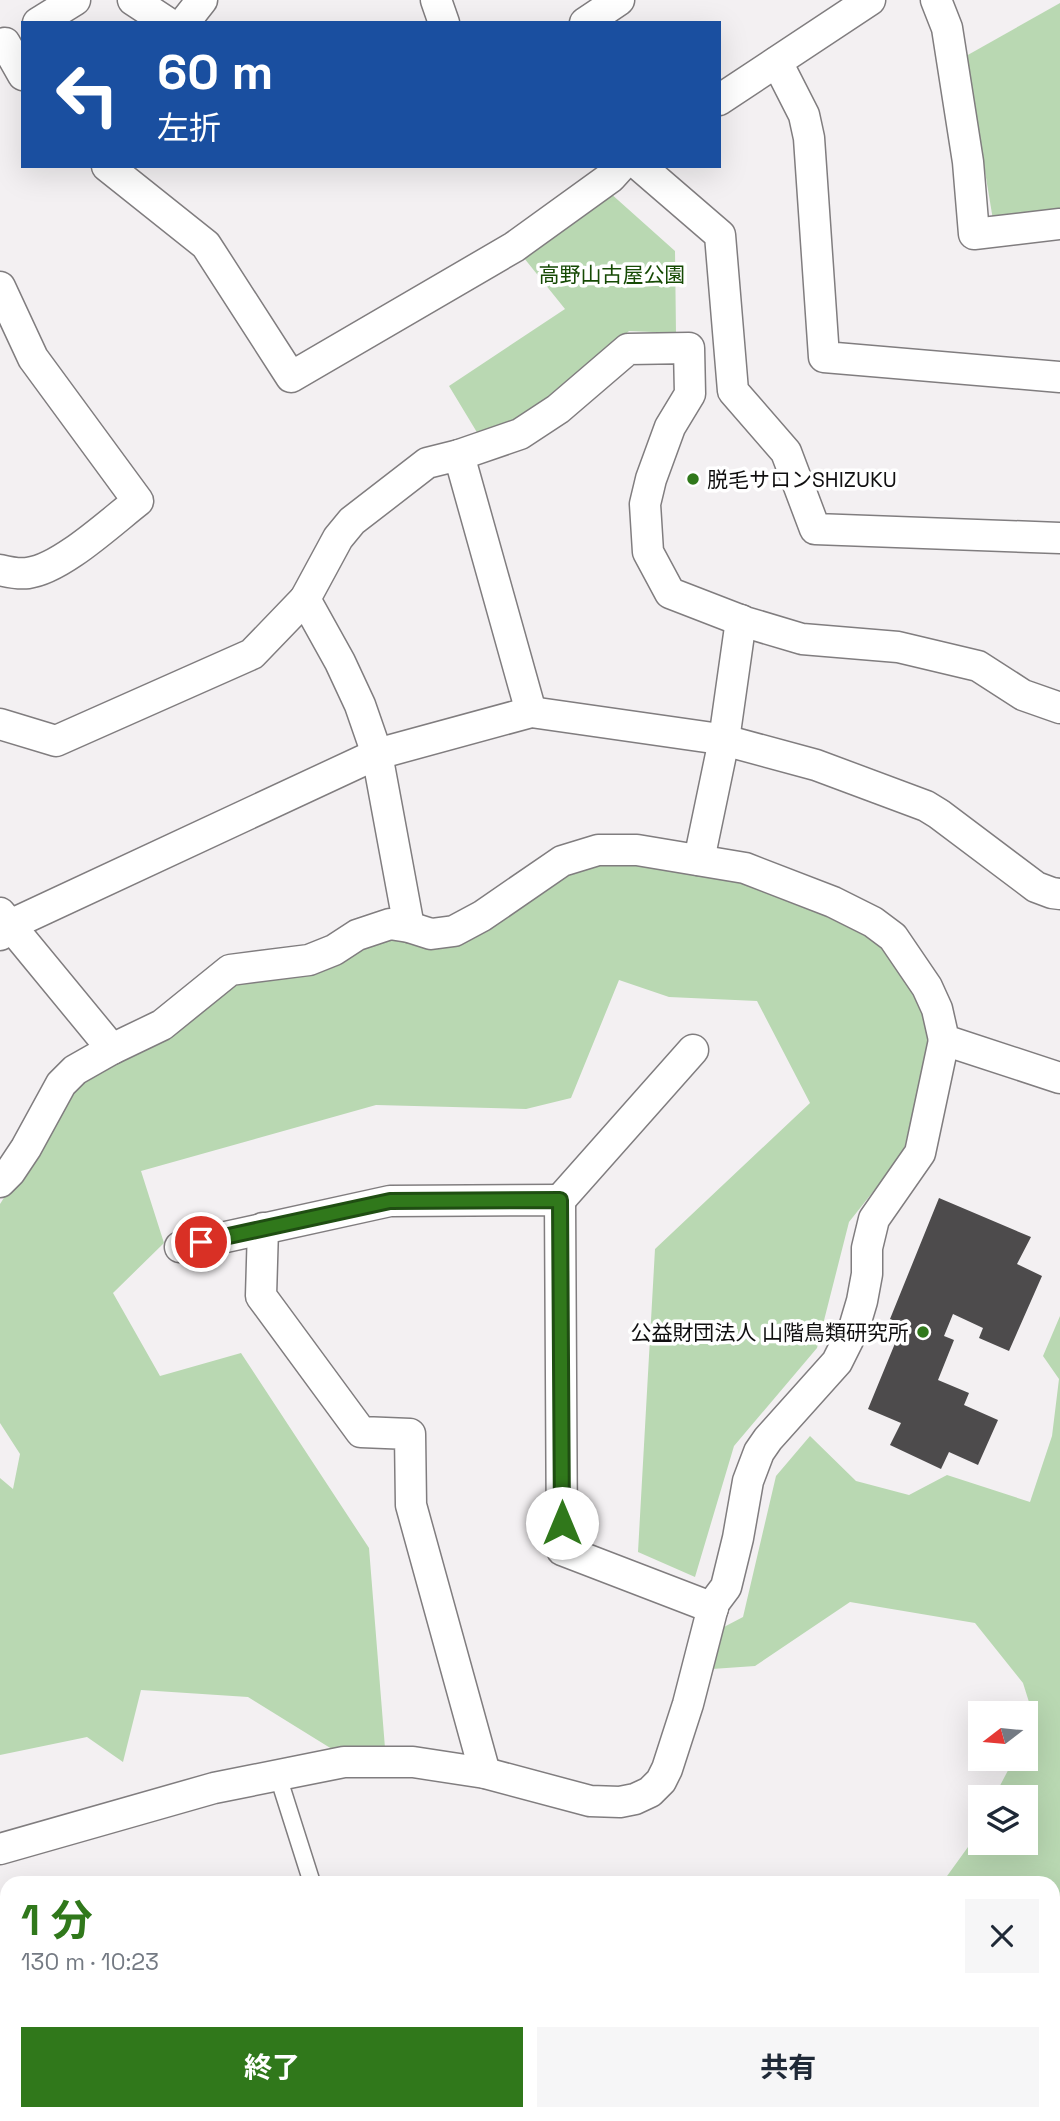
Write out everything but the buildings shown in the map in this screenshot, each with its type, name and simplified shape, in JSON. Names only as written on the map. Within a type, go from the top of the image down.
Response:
[{"type":"street","points":[[41,21],[75,0]]},
{"type":"street","points":[[133,0],[165,21]]},
{"type":"street","points":[[186,21],[202,0]]},
{"type":"street","points":[[436,0],[443,21]]},
{"type":"street","points":[[588,21],[619,0]]},
{"type":"street","points":[[721,99],[870,0]]},
{"type":"street","points":[[936,0],[947,28],[968,162],[974,234],[1060,224]]},
{"type":"street","points":[[9,40],[21,70]]},
{"type":"street","points":[[777,62],[804,115],[809,138],[824,357],[1060,377]]},
{"type":"street","points":[[110,168],[206,245],[291,377],[514,247],[611,177],[619,168]]},
{"type":"street","points":[[642,168],[720,235],[733,391],[786,452],[816,529],[1060,538]]},
{"type":"street","points":[[0,570],[27,573],[62,560],[138,500],[33,358],[4,306]]},
{"type":"street","points":[[0,724],[56,741],[252,653],[305,599],[338,538],[352,521],[427,463],[520,434],[558,409],[628,349],[689,348],[690,394],[670,427],[645,504],[648,552],[670,593],[741,620],[802,639],[898,647],[978,666],[1023,695],[1060,708]]},
{"type":"street","points":[[459,455],[531,712]]},
{"type":"street","points":[[305,599],[350,683],[377,754],[409,927]]},
{"type":"street","points":[[699,860],[724,740],[741,620]]},
{"type":"street","points":[[112,1049],[3,924],[377,754],[531,712],[724,740],[816,765],[926,806],[1036,887],[1060,894]]},
{"type":"street","points":[[0,1182],[26,1148],[61,1084],[75,1070],[162,1025],[230,970],[309,960],[334,950],[357,935],[390,924],[431,934],[454,931],[482,916],[562,861],[598,849],[637,850],[745,868],[823,898],[873,922],[893,937],[928,987],[937,1009],[944,1040],[920,1153],[874,1219],[867,1248],[867,1273],[862,1301],[854,1328],[837,1362],[759,1451],[748,1482],[726,1587],[713,1604],[688,1704],[667,1769],[650,1792],[620,1802],[590,1801],[485,1773],[412,1762],[344,1762],[214,1788],[0,1849]]},
{"type":"street","points":[[944,1040],[1060,1077]]},
{"type":"street","points":[[693,1050],[560,1200],[562,1550],[713,1608]]},
{"type":"street","points":[[180,1247],[390,1201],[560,1200]]},
{"type":"street","points":[[263,1228],[261,1296],[361,1432],[410,1434],[411,1505],[485,1773]]},
{"type":"lane","points":[[278,1776],[310,1876]]},
{"type":"green space","points":[[1060,3],[1060,212],[993,220],[966,56]]},
{"type":"green space","name":"高野山古屋公園","points":[[609,192],[675,251],[676,333],[629,331],[553,400],[514,424],[478,434],[449,386],[565,309],[524,258]]},
{"type":"green space","points":[[602,859],[697,870],[788,896],[875,937],[921,999],[929,1041],[903,1154],[849,1222],[817,1348],[734,1446],[695,1577],[638,1552],[655,1249],[810,1103],[757,1001],[669,997],[619,980],[571,1098],[526,1109],[376,1105],[141,1171],[164,1243],[113,1293],[160,1376],[241,1353],[369,1548],[385,1748],[340,1754],[248,1697],[141,1690],[123,1762],[87,1737],[0,1755],[0,1478],[13,1489],[20,1454],[0,1423],[0,1204],[79,1081],[232,982],[389,937],[412,939],[566,870]]},
{"type":"green space","points":[[1060,1316],[1060,1876],[947,1876],[968,1847],[968,1855],[1038,1855],[1038,1785],[1000,1785],[1008,1771],[1038,1771],[1038,1701],[1029,1701],[1023,1683],[975,1623],[850,1602],[755,1666],[712,1669],[722,1628],[743,1617],[776,1476],[810,1436],[856,1481],[909,1495],[947,1475],[1030,1502],[1052,1436],[1059,1379],[1043,1356]]},
{"type":"place","name":"脱毛サロンSHIZUKU","points":[[693,479]]},
{"type":"place","name":"公益財団法人 山階鳥類研究所","points":[[923,1332]]},
{"type":"route","points":[[201,1242],[390,1201],[560,1200],[562,1523]]}]
